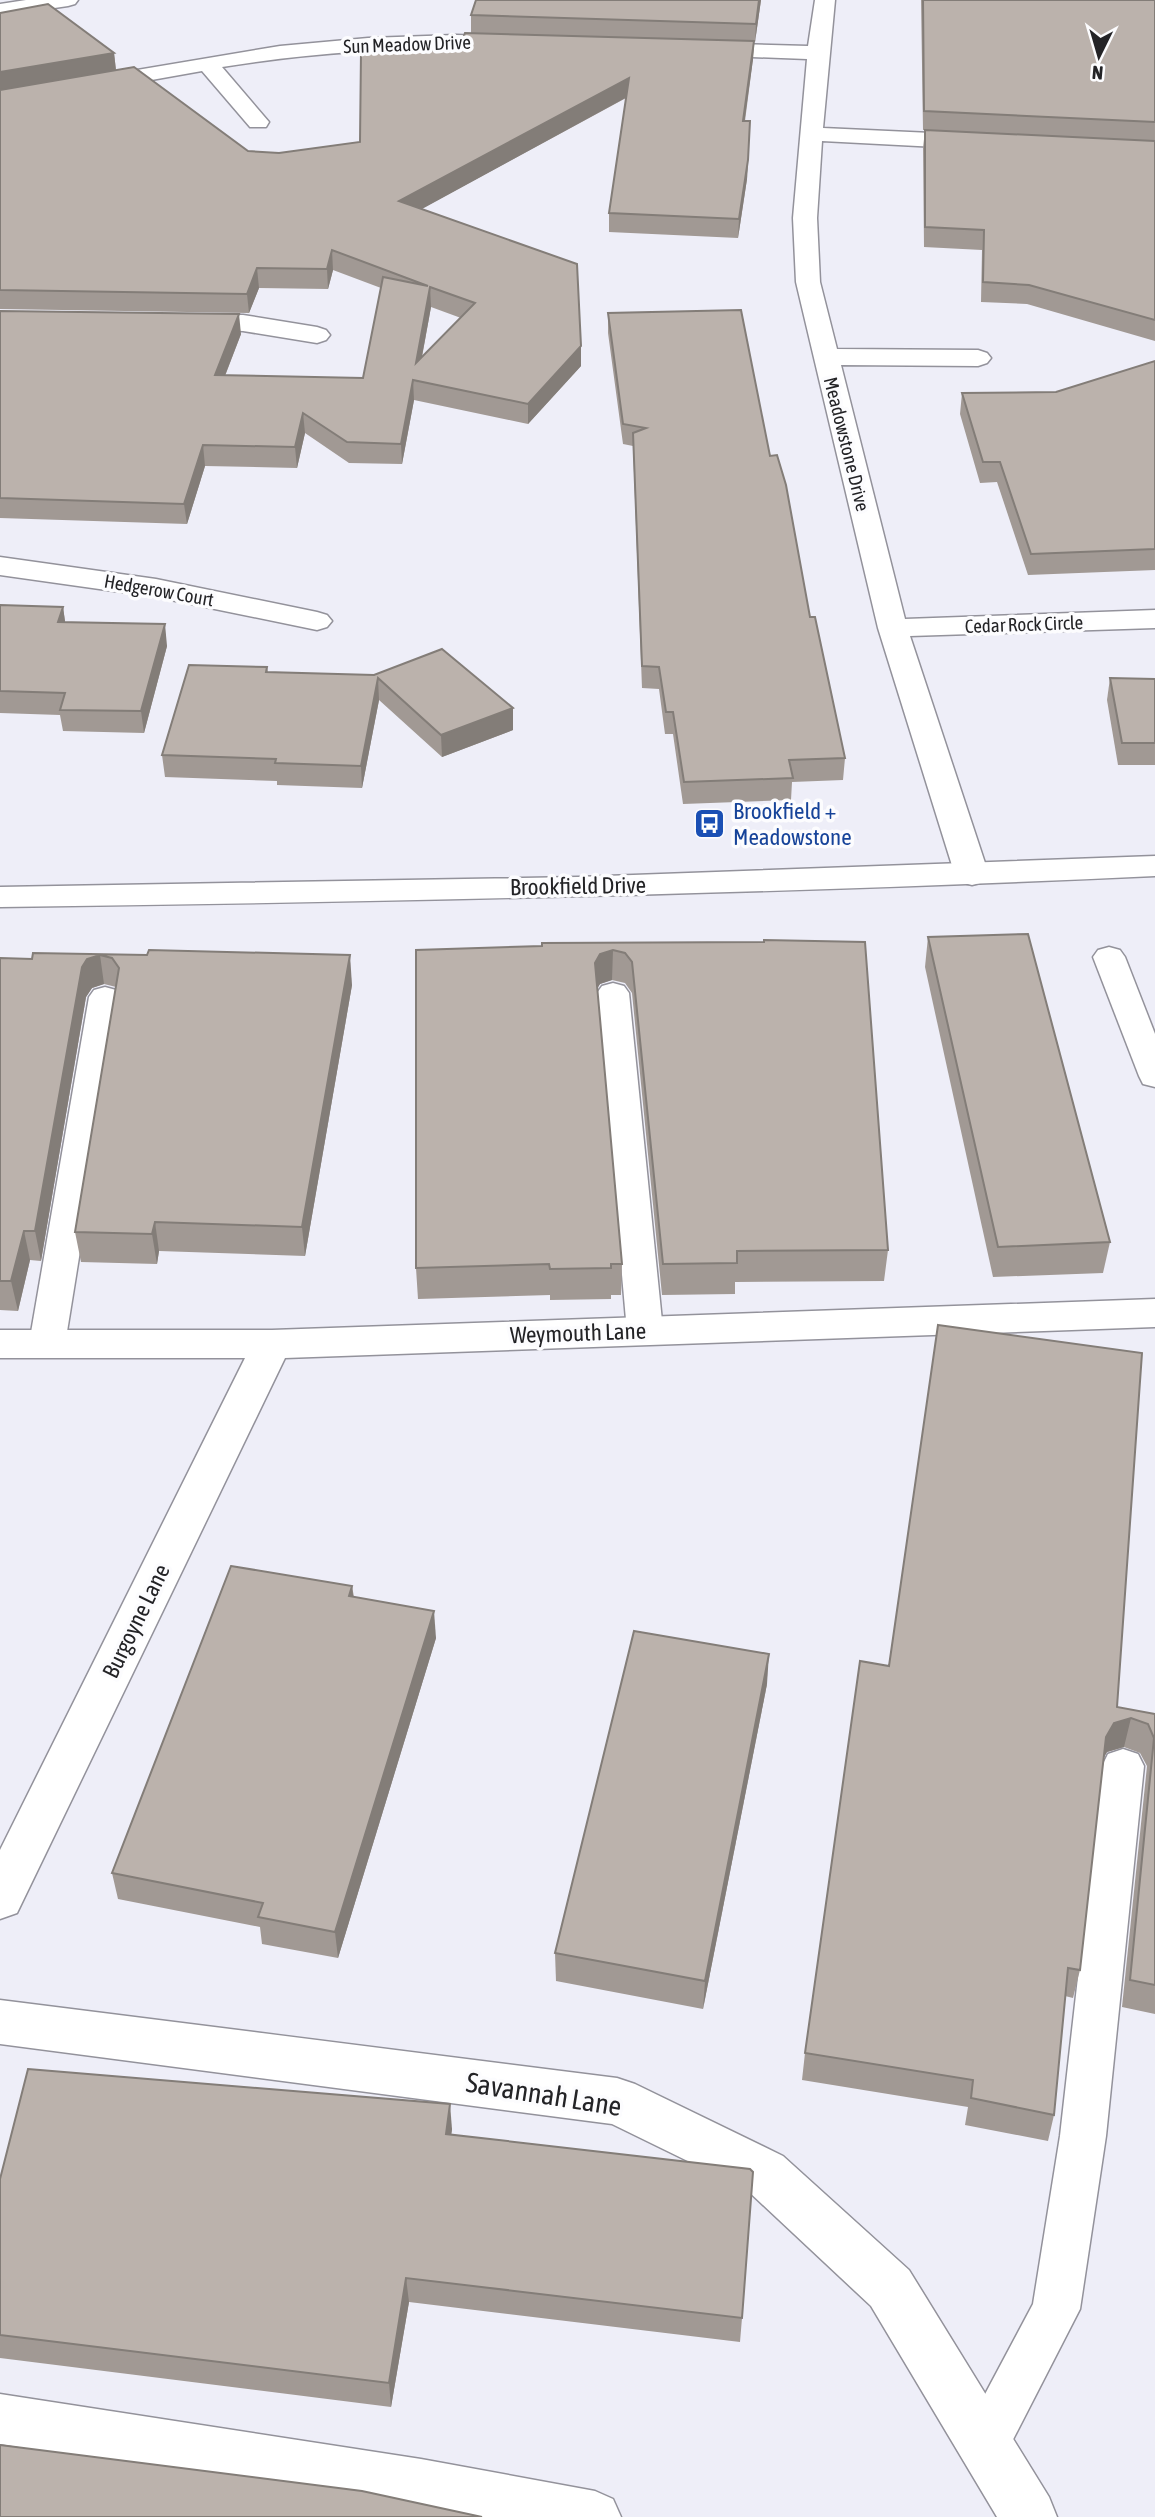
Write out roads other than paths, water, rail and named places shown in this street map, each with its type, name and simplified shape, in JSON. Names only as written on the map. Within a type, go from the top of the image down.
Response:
[{"type":"street","points":[[0,10],[68,0]]},
{"type":"street","name":"Meadowstone Drive","points":[[825,0],[818,53],[805,218],[808,282],[893,628],[972,875]]},
{"type":"street","name":"Sun Meadow Drive","points":[[0,100],[208,64],[338,46],[461,41],[530,43]]},
{"type":"street","points":[[681,48],[818,53]]},
{"type":"street","points":[[208,64],[258,122]]},
{"type":"street","points":[[812,134],[990,142]]},
{"type":"street","points":[[162,323],[243,323],[317,335]]},
{"type":"street","points":[[825,357],[978,358]]},
{"type":"street","name":"Hedgerow Court","points":[[0,566],[156,588],[317,621]]},
{"type":"street","name":"Cedar Rock Circle","points":[[893,628],[1155,620]]},
{"type":"street","name":"Brookfield Drive","points":[[0,897],[972,875],[1155,866]]},
{"type":"street","name":"Weymouth Lane","points":[[0,1345],[272,1343],[1155,1313]]},
{"type":"street","name":"Burgoyne Lane","points":[[0,1898],[272,1343]]},
{"type":"street","name":"Savannah Lane","points":[[0,2022],[617,2101],[765,2173],[890,2288],[1029,2517]]},
{"type":"lane","points":[[1109,957],[1155,1076]]},
{"type":"lane","points":[[613,993],[645,1331]]},
{"type":"lane","points":[[47,1344],[105,997]]},
{"type":"lane","points":[[984,2443],[1056,2309],[1083,2136],[1123,1766]]},
{"type":"lane","points":[[0,2419],[421,2484],[595,2517]]},
{"type":"place","name":"Brookfield + Meadowstone","points":[[710,824]]}]
